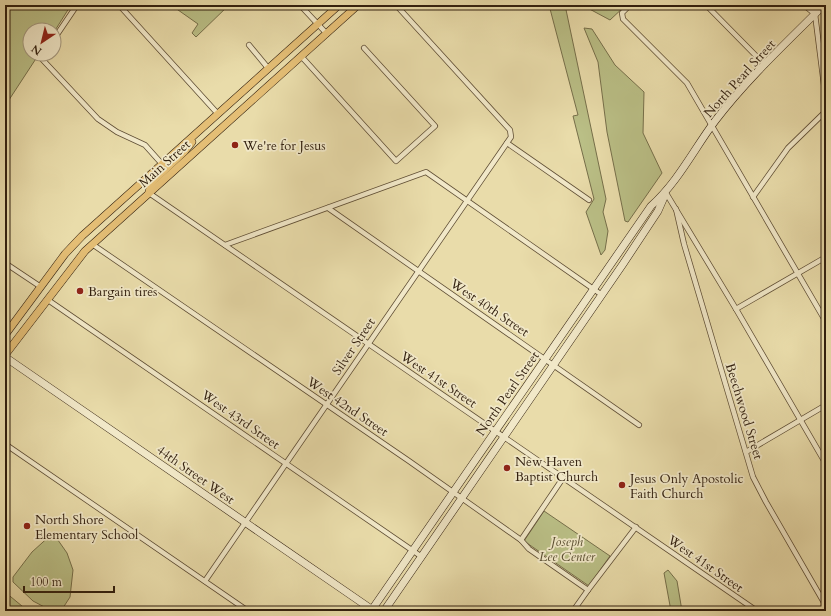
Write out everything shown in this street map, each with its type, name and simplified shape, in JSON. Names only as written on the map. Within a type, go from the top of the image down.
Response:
[{"type":"main road","name":"Main Street","points":[[5,335],[65,254],[82,236],[340,5]]},
{"type":"main road","name":"Main Street","points":[[5,356],[75,262],[92,244],[358,5]]},
{"type":"main road","points":[[149,192],[151,183],[184,152],[205,126]]},
{"type":"street","points":[[62,27],[76,5]]},
{"type":"street","points":[[119,5],[218,114]]},
{"type":"street","points":[[300,5],[326,34]]},
{"type":"street","points":[[396,5],[510,130],[511,137],[507,143],[589,200]]},
{"type":"street","points":[[630,5],[622,13],[623,19],[683,78],[826,322]]},
{"type":"street","points":[[706,5],[766,65]]},
{"type":"street","points":[[804,5],[815,14]]},
{"type":"street","points":[[817,5],[815,14],[826,101]]},
{"type":"street","name":"North Pearl Street","points":[[384,611],[602,295],[658,211],[666,193],[712,126],[739,93],[824,5]]},
{"type":"street","points":[[249,45],[268,68]]},
{"type":"street","points":[[301,56],[396,161],[435,126],[364,48]]},
{"type":"street","points":[[48,62],[98,120],[117,132],[145,145],[162,164]]},
{"type":"street","points":[[753,197],[788,148],[826,111]]},
{"type":"street","name":"Silver Street","points":[[205,581],[466,200],[507,143]]},
{"type":"street","points":[[225,245],[426,172],[602,295]]},
{"type":"street","name":"West 41st Street","points":[[149,192],[757,611]]},
{"type":"street","points":[[666,193],[826,464]]},
{"type":"street","name":"North Pearl Street","points":[[372,611],[593,289],[652,206],[666,193]]},
{"type":"street","name":"West 40th Street","points":[[328,208],[639,425]]},
{"type":"street","name":"Beechwood Street","points":[[676,209],[684,244],[757,486],[826,606]]},
{"type":"street","name":"West 42nd Street","points":[[92,244],[462,498],[521,540],[529,549],[588,590]]},
{"type":"street","points":[[736,310],[826,257]]},
{"type":"street","points":[[5,262],[41,287]]},
{"type":"street","name":"West 43rd Street","points":[[48,300],[422,557]]},
{"type":"street","name":"44th Street West","points":[[5,356],[372,611]]},
{"type":"street","points":[[746,452],[826,405]]},
{"type":"street","points":[[5,444],[248,611]]},
{"type":"street","points":[[521,540],[563,478]]},
{"type":"street","points":[[573,611],[636,527]]},
{"type":"green space","points":[[5,5],[71,5],[60,22],[22,22],[22,62],[34,62],[5,106]]},
{"type":"green space","points":[[171,5],[229,5],[196,37],[192,33],[198,24]]},
{"type":"green space","points":[[549,5],[565,5],[606,199],[603,212],[608,231],[605,250],[601,255],[586,212],[594,199],[573,116],[578,115]]},
{"type":"green space","points":[[582,5],[626,5],[610,20]]},
{"type":"green space","points":[[584,28],[592,29],[615,65],[644,92],[643,133],[662,173],[628,222],[625,221],[607,132],[598,62]]},
{"type":"green space","name":"Joseph Lee Center","points":[[544,511],[610,556],[589,586],[524,541]]},
{"type":"green space","points":[[53,533],[67,553],[73,570],[70,597],[61,611],[52,611],[33,601],[13,582],[13,577],[32,552]]},
{"type":"green space","points":[[668,570],[677,581],[682,611],[671,611],[664,573]]},
{"type":"green space","points":[[5,592],[28,611],[5,611]]},
{"type":"place","name":"We're for Jesus","points":[[235,145]]},
{"type":"place","name":"Bargain tires","points":[[80,291]]},
{"type":"place","name":"New Haven Baptist Church","points":[[507,468]]},
{"type":"place","name":"Jesus Only Apostolic Faith Church","points":[[622,485]]},
{"type":"place","name":"North Shore Elementary School","points":[[27,526]]}]
